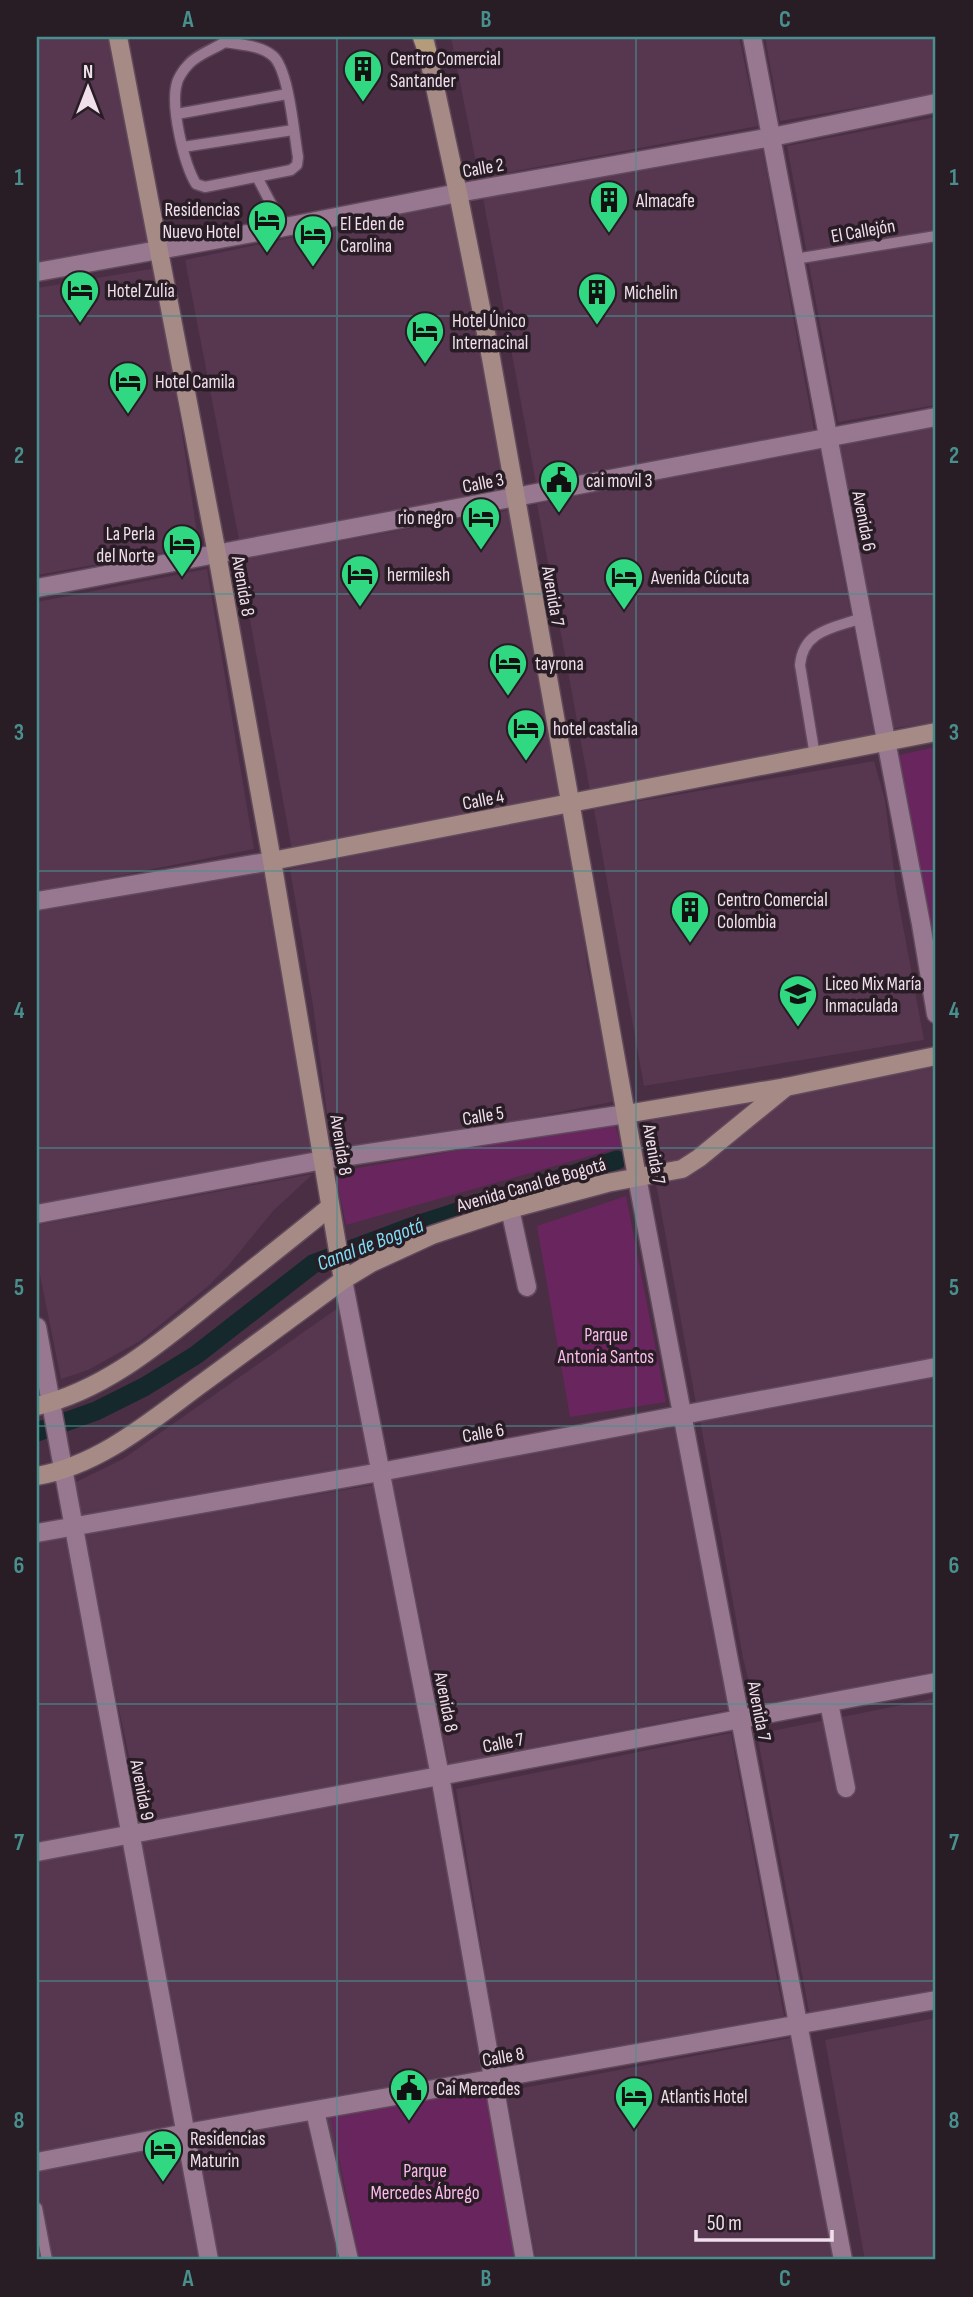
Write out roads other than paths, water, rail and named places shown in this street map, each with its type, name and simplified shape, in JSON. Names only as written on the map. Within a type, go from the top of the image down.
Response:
[{"type":"main road","name":"Avenida 8","points":[[118,37],[217,554],[343,1280]]},
{"type":"main road","name":"Avenida 7","points":[[423,40],[458,193],[491,358],[637,1177]]},
{"type":"main road","name":"Calle 4","points":[[272,861],[936,732]]},
{"type":"main road","name":"Calle 5","points":[[626,1114],[786,1087],[936,1056]]},
{"type":"main road","name":"Avenida Canal de Bogotá","points":[[37,1476],[62,1471],[97,1456],[141,1428],[343,1280],[396,1251],[432,1235],[510,1209],[637,1177],[682,1169],[786,1087]]},
{"type":"main road","points":[[46,1409],[145,1354],[330,1207]]},
{"type":"street","name":"Avenida 6","points":[[752,37],[936,1014]]},
{"type":"street","name":"Calle 2","points":[[37,272],[772,137],[936,103]]},
{"type":"street","name":"Calle 3","points":[[37,588],[936,417]]},
{"type":"street","name":"Calle 4","points":[[37,901],[272,861]]},
{"type":"street","name":"Calle 5","points":[[37,1214],[323,1160],[626,1114]]},
{"type":"street","name":"Avenida 7","points":[[637,1177],[843,2260]]},
{"type":"street","points":[[510,1209],[527,1287]]},
{"type":"street","name":"Avenida 8","points":[[343,1280],[440,1776],[525,2260]]},
{"type":"street","name":"Avenida 9","points":[[37,1327],[46,1409],[58,1448],[209,2260]]},
{"type":"street","name":"Calle 6","points":[[37,1533],[682,1417],[936,1367]]},
{"type":"street","name":"Calle 7","points":[[37,1852],[936,1682]]},
{"type":"street","points":[[828,1703],[846,1788]]},
{"type":"street","name":"Calle 8","points":[[37,2162],[186,2133],[936,2000]]},
{"type":"street","points":[[315,2110],[349,2260]]},
{"type":"lane","points":[[225,40],[255,47],[273,56],[284,74],[298,157],[297,165],[291,170],[205,187],[196,184],[191,176],[183,147],[175,102],[177,82],[189,63],[225,40]]},
{"type":"lane","points":[[177,114],[287,94]]},
{"type":"lane","points":[[183,147],[293,130]]},
{"type":"lane","points":[[257,177],[276,213],[280,228]]},
{"type":"lane","name":"El Callejón","points":[[794,259],[936,236]]},
{"type":"lane","points":[[815,756],[800,665],[801,653],[807,642],[820,633],[862,618]]},
{"type":"lane","points":[[37,2208],[47,2260]]},
{"type":"waterway","name":"Canal de Bogotá","points":[[37,1432],[96,1411],[144,1387],[196,1355],[313,1264],[414,1226],[617,1160]]},
{"type":"place","name":"Centro Comercial Santander","points":[[363,103]]},
{"type":"place","name":"Almacafe","points":[[609,234]]},
{"type":"place","name":"Residencias Nuevo Hotel","points":[[267,254]]},
{"type":"place","name":"El Eden de Carolina","points":[[313,268]]},
{"type":"place","name":"Hotel Zulia","points":[[80,324]]},
{"type":"place","name":"Michelin","points":[[597,326]]},
{"type":"place","name":"Hotel Único Internacinal","points":[[425,365]]},
{"type":"place","name":"Hotel Camila","points":[[128,415]]},
{"type":"place","name":"cai movil 3","points":[[559,514]]},
{"type":"place","name":"rio negro","points":[[481,551]]},
{"type":"place","name":"La Perla del Norte","points":[[182,578]]},
{"type":"place","name":"hermilesh","points":[[360,608]]},
{"type":"place","name":"Avenida Cúcuta","points":[[624,611]]},
{"type":"place","name":"tayrona","points":[[508,697]]},
{"type":"place","name":"hotel castalia","points":[[526,762]]},
{"type":"place","name":"Centro Comercial Colombia","points":[[690,944]]},
{"type":"place","name":"Liceo Mix María Inmaculada","points":[[798,1028]]},
{"type":"place","name":"Cai Mercedes","points":[[409,2122]]},
{"type":"place","name":"Atlantis Hotel","points":[[634,2130]]},
{"type":"place","name":"Residencias Maturin","points":[[163,2183]]},
{"type":"park label","name":"Parque Antonia Santos","points":[[606,1345]]},
{"type":"park label","name":"Parque Mercedes Ábrego","points":[[425,2181]]}]
